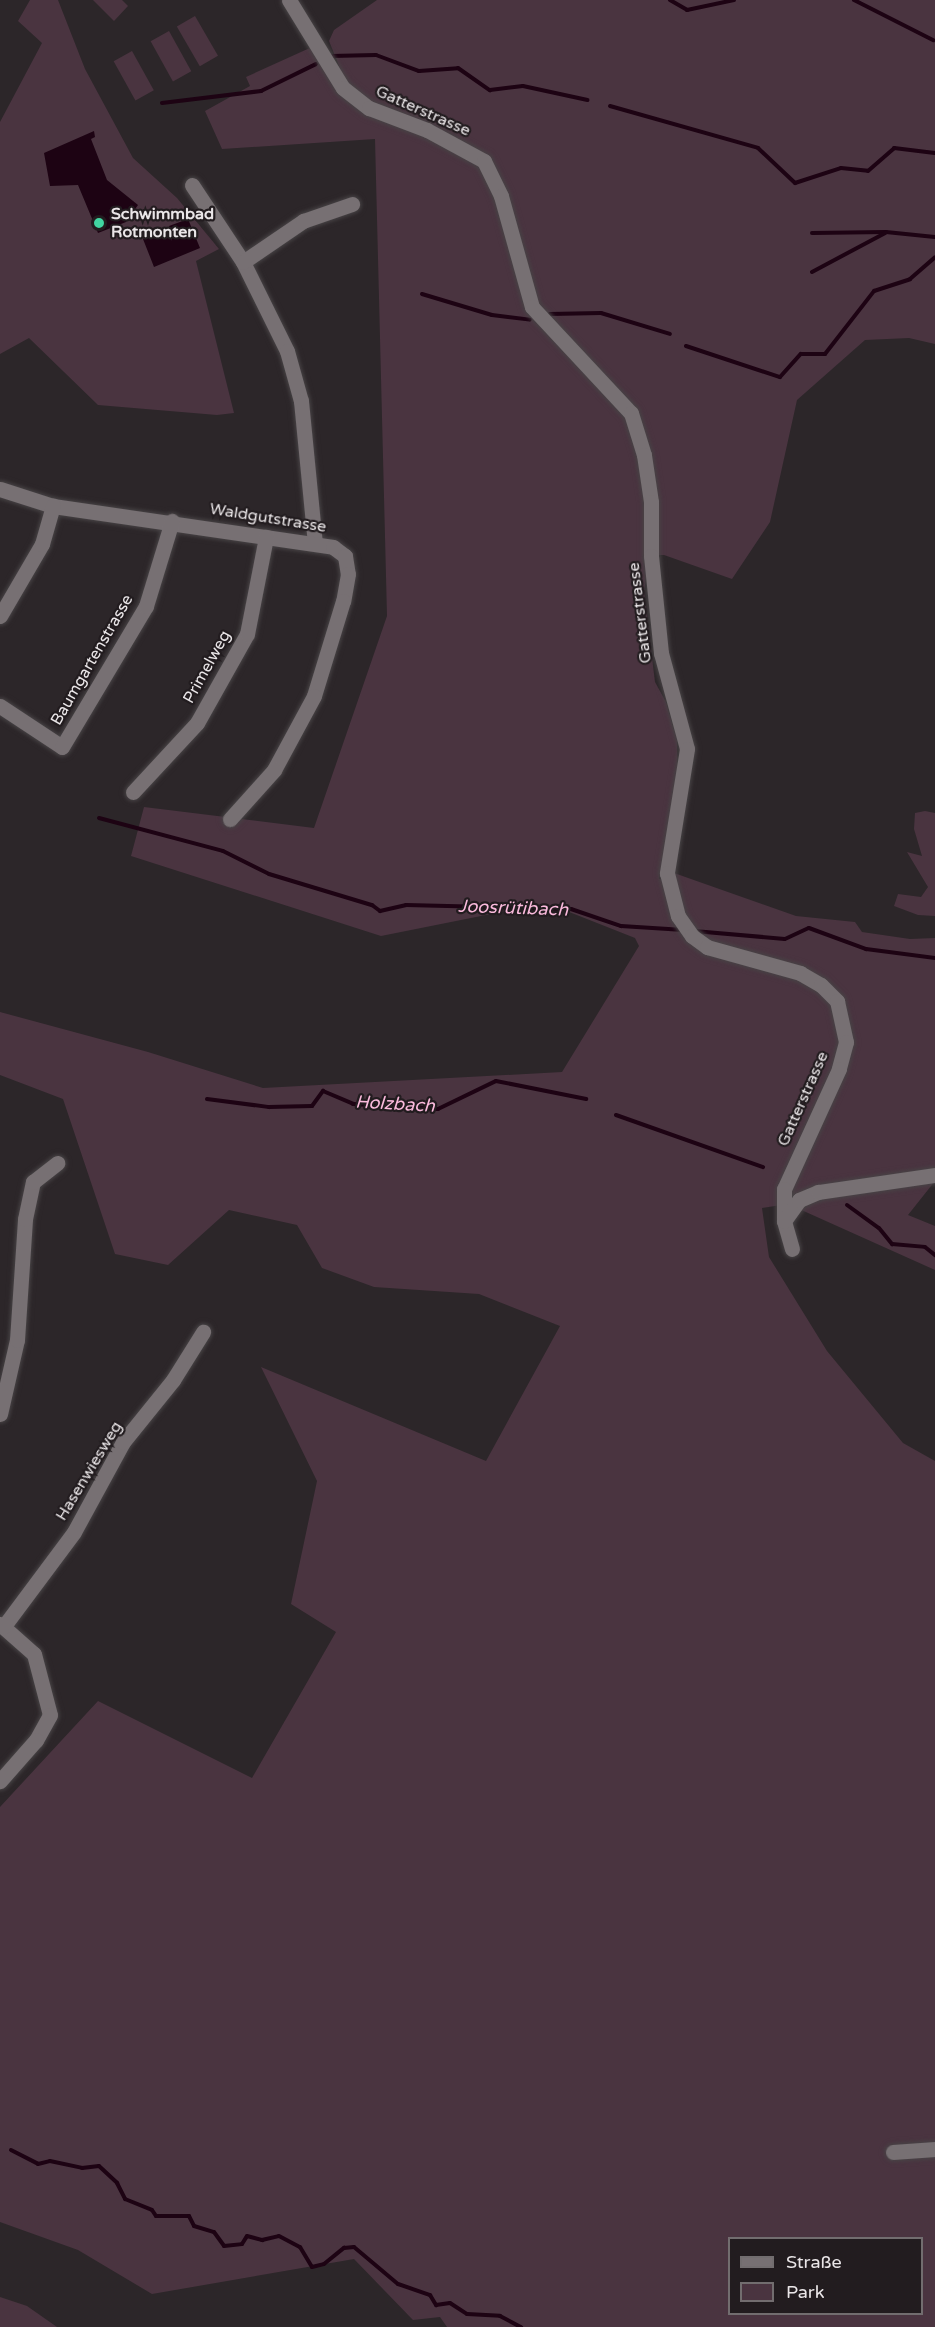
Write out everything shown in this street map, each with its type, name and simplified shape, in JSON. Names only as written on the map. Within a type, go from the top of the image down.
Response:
[{"type":"street","name":"Gatterstrasse","points":[[289,0],[344,88],[369,108],[427,130],[484,161],[501,196],[532,307],[631,413],[644,455],[651,502],[651,556],[663,664],[680,711],[687,749],[667,873],[688,931],[707,947],[800,973],[821,985],[837,1001],[846,1042],[839,1069],[784,1189],[784,1221],[792,1249]]},
{"type":"street","points":[[192,185],[243,262],[287,351],[301,401],[315,543]]},
{"type":"street","points":[[243,262],[303,221],[352,204]]},
{"type":"street","name":"Waldgutstrasse","points":[[0,489],[53,506],[315,543],[333,547],[345,556],[348,574],[314,696],[274,770],[230,819]]},
{"type":"street","points":[[0,616],[42,543],[53,506]]},
{"type":"street","name":"Baumgartenstrasse","points":[[0,706],[62,747],[146,606],[172,521]]},
{"type":"street","name":"Primelweg","points":[[133,792],[197,723],[247,634],[266,537]]},
{"type":"street","points":[[0,1414],[17,1340],[29,1200],[33,1182],[57,1163]]},
{"type":"street","points":[[784,1221],[799,1200],[818,1192],[935,1175]]},
{"type":"street","name":"Hasenwiesweg","points":[[2,1625],[74,1532],[123,1442],[173,1380],[203,1332]]},
{"type":"street","points":[[0,1781],[36,1740],[50,1715],[34,1654],[2,1625]]},
{"type":"street","points":[[893,2152],[935,2149]]},
{"type":"green space","name":"Schwimmbad Rotmonten","points":[[30,0],[58,0],[85,69],[133,158],[177,198],[219,249],[196,261],[234,413],[217,415],[98,405],[29,338],[0,354],[0,122],[42,43],[18,21]]},
{"type":"green space","points":[[93,0],[122,0],[128,6],[114,21]]},
{"type":"green space","points":[[377,0],[935,0],[935,344],[909,338],[865,340],[797,400],[770,522],[732,579],[664,555],[652,555],[635,410],[535,305],[487,157],[371,103],[346,83],[329,41],[334,30]]},
{"type":"green space","points":[[195,16],[218,56],[200,66],[177,26]]},
{"type":"green space","points":[[169,31],[191,71],[173,81],[151,41]]},
{"type":"green space","points":[[312,47],[339,95],[482,163],[510,237],[530,309],[629,416],[643,458],[649,556],[644,592],[655,682],[666,702],[677,740],[678,781],[659,879],[674,873],[796,916],[855,922],[862,932],[910,939],[935,938],[935,1181],[908,1215],[935,1226],[935,1270],[788,1204],[762,1208],[769,1257],[827,1351],[903,1443],[935,1461],[935,2327],[447,2327],[440,2317],[413,2320],[354,2259],[152,2294],[78,2250],[0,2222],[0,1807],[98,1701],[252,1778],[336,1632],[291,1604],[317,1481],[261,1367],[486,1461],[560,1326],[479,1294],[374,1287],[322,1268],[297,1225],[229,1210],[168,1265],[115,1254],[63,1099],[0,1075],[0,1012],[148,1052],[263,1088],[562,1072],[639,946],[635,938],[554,906],[501,912],[381,936],[131,856],[144,807],[314,828],[387,616],[375,139],[222,149],[205,111],[250,86],[246,77]]},
{"type":"green space","points":[[132,51],[154,90],[135,101],[114,61]]},
{"type":"green space","points":[[925,811],[935,813],[935,916],[918,915],[894,906],[898,894],[921,897],[928,887],[907,852],[922,856],[914,829],[915,813]]},
{"type":"green space","points":[[0,2297],[27,2306],[57,2327],[0,2327]]},
{"type":"shaded area","points":[[94,131],[95,137],[91,139],[107,180],[138,205],[126,222],[98,233],[78,185],[50,186],[44,153]]},
{"type":"shaded area","points":[[188,219],[200,248],[154,267],[143,239],[166,228],[172,241],[169,226]]},
{"type":"waterway","points":[[670,0],[687,10],[734,0]]},
{"type":"waterway","points":[[854,0],[933,40]]},
{"type":"waterway","points":[[331,56],[376,55],[419,71],[458,68],[490,90],[523,86],[587,100]]},
{"type":"waterway","points":[[162,103],[261,91],[316,64]]},
{"type":"waterway","points":[[610,106],[758,148],[795,183],[841,168],[868,171],[894,148],[935,153]]},
{"type":"waterway","points":[[812,233],[886,232],[935,237]]},
{"type":"waterway","points":[[812,272],[885,233]]},
{"type":"waterway","points":[[686,346],[780,377],[801,354],[825,354],[874,291],[910,279],[935,257]]},
{"type":"waterway","points":[[422,294],[492,315],[530,320]]},
{"type":"waterway","points":[[550,314],[601,313],[670,334]]},
{"type":"waterway","name":"Joosrütibach","points":[[99,818],[223,851],[269,874],[372,905],[380,911],[406,905],[571,909],[621,926],[684,930]]},
{"type":"waterway","name":"Joosrütibach","points":[[694,931],[785,939],[809,928],[866,949],[935,958]]},
{"type":"waterway","name":"Holzbach","points":[[207,1099],[269,1107],[312,1106],[323,1091],[353,1104],[438,1109],[496,1081],[586,1099]]},
{"type":"waterway","name":"Holzbach","points":[[616,1115],[763,1167]]},
{"type":"waterway","name":"Holzbach","points":[[847,1205],[879,1228],[892,1244],[925,1247],[935,1255]]},
{"type":"waterway","points":[[11,2150],[38,2164],[50,2161],[82,2168],[99,2166],[117,2183],[125,2199],[152,2210],[156,2216],[189,2216],[194,2226],[214,2232],[224,2246],[242,2244],[247,2236],[262,2240],[279,2236],[300,2247],[312,2267],[324,2264],[344,2248],[354,2247],[398,2284],[430,2295],[436,2305],[450,2303],[467,2314],[500,2316],[521,2327]]},
{"type":"place","name":"Schwimmbad Rotmonten","points":[[99,223]]}]
